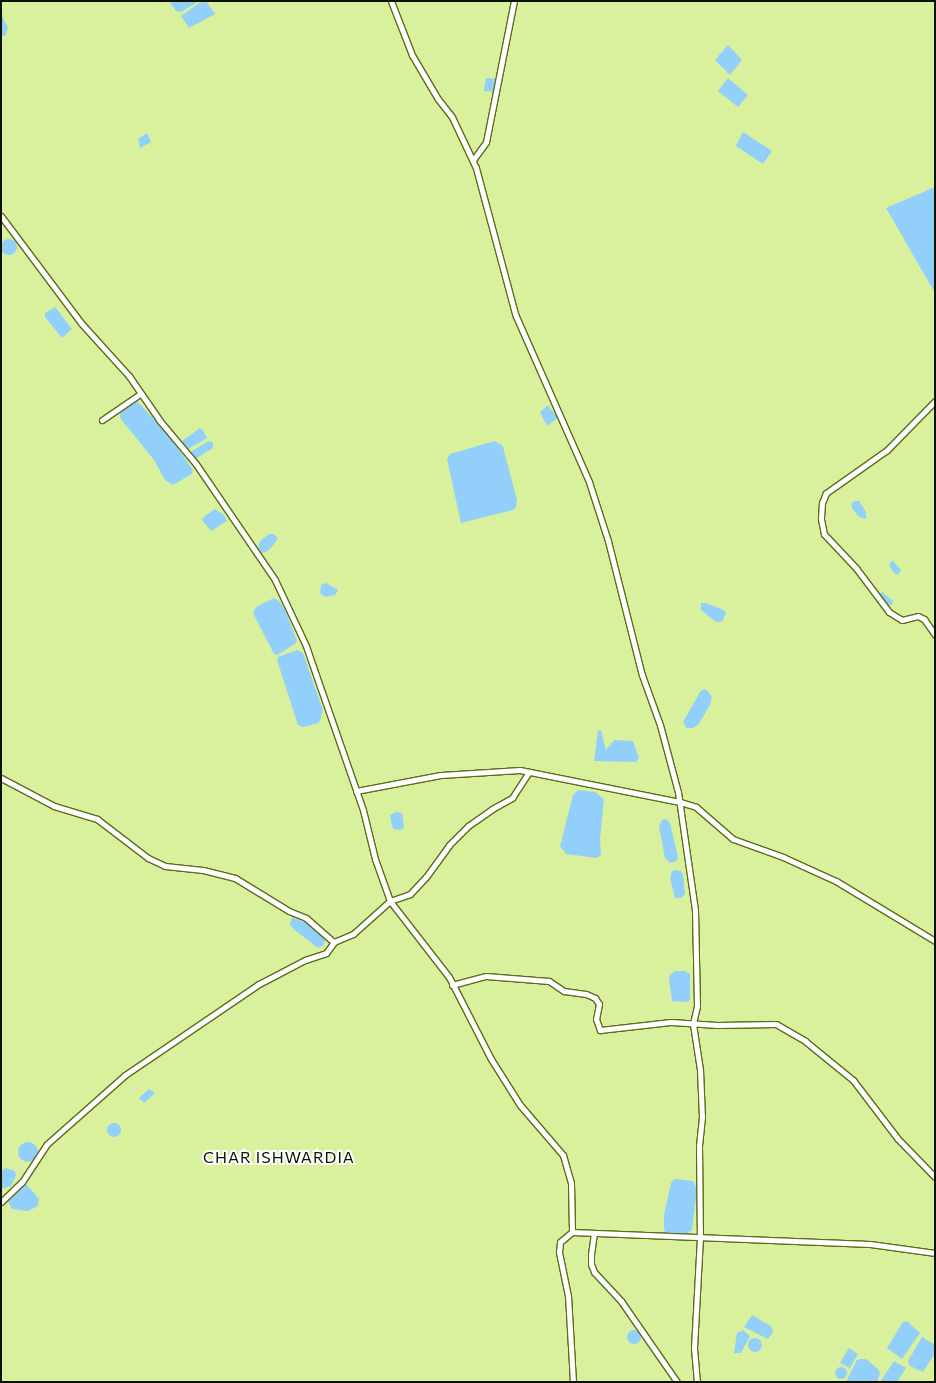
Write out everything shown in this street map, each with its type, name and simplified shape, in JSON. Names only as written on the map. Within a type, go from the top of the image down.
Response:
[{"type":"street","points":[[391,1],[412,55],[438,99],[452,117],[473,160],[483,189],[514,314],[589,482],[608,542],[642,675],[660,725],[680,802],[694,910],[697,1006],[693,1024],[700,1061],[702,1117],[699,1146],[700,1237],[694,1348],[696,1382]]},
{"type":"street","points":[[473,160],[486,142],[514,1]]},
{"type":"street","points":[[1,216],[81,323],[129,376],[140,394],[196,464],[275,580],[306,646],[356,791],[375,859],[390,901],[434,957],[452,985],[491,1059],[520,1104],[563,1155],[572,1183],[572,1232]]},
{"type":"street","points":[[102,420],[140,394]]},
{"type":"street","points":[[935,401],[887,450],[826,493],[822,503],[822,519],[824,534],[856,568],[889,612],[902,620],[918,616],[924,619],[935,634]]},
{"type":"street","points":[[356,791],[441,775],[520,770],[680,802],[696,808],[733,838],[783,857],[836,882],[935,940]]},
{"type":"street","points":[[1,1202],[22,1182],[47,1144],[125,1076],[259,984],[305,960],[326,953],[334,942],[353,934],[390,901],[410,894],[426,877],[449,845],[468,826],[492,808],[512,798],[529,772]]},
{"type":"street","points":[[1,784],[4,779],[54,806],[97,819],[148,858],[165,866],[203,870],[235,878],[289,911],[306,918],[334,942]]},
{"type":"street","points":[[452,985],[486,976],[549,982],[564,992],[586,994],[595,998],[599,1004],[596,1019],[600,1030],[671,1022],[693,1024],[771,1022],[790,1031],[853,1080],[898,1139],[935,1177]]},
{"type":"street","points":[[574,1382],[568,1296],[559,1252],[560,1242],[572,1232],[870,1244],[935,1253]]},
{"type":"street","points":[[594,1233],[591,1254],[591,1264],[594,1272],[621,1301],[677,1382]]},
{"type":"water","points":[[169,1],[199,1],[181,12],[176,11]]},
{"type":"water","points":[[202,1],[206,1],[215,14],[189,28],[181,16]]},
{"type":"water","points":[[1,13],[8,28],[5,36],[1,35]]},
{"type":"water","points":[[728,45],[742,60],[730,75],[715,60]]},
{"type":"water","points":[[486,78],[495,79],[493,92],[484,91]]},
{"type":"water","points":[[728,78],[748,95],[738,107],[718,91]]},
{"type":"water","points":[[743,132],[772,151],[763,164],[736,146]]},
{"type":"water","points":[[147,133],[151,142],[140,148],[138,139]]},
{"type":"water","points":[[935,187],[935,293],[886,208]]},
{"type":"water","points":[[6,239],[12,239],[17,244],[15,253],[6,255],[1,250],[1,244]]},
{"type":"water","points":[[55,307],[72,329],[62,338],[45,317],[45,313]]},
{"type":"water","points":[[136,400],[166,432],[193,470],[192,474],[173,485],[165,480],[154,460],[120,418],[120,412]]},
{"type":"water","points":[[548,405],[558,418],[547,426],[540,412]]},
{"type":"water","points":[[200,428],[207,438],[188,449],[185,448],[182,441]]},
{"type":"water","points":[[209,441],[213,443],[213,448],[195,459],[191,455],[192,451]]},
{"type":"water","points":[[495,441],[503,446],[517,500],[516,507],[513,510],[461,523],[447,459],[450,454]]},
{"type":"water","points":[[859,501],[866,512],[866,519],[859,517],[852,508],[851,504]]},
{"type":"water","points":[[215,509],[224,515],[227,521],[211,531],[201,519]]},
{"type":"water","points":[[269,534],[274,534],[278,539],[268,551],[262,553],[258,548],[260,541]]},
{"type":"water","points":[[892,560],[901,570],[898,575],[894,573],[889,565]]},
{"type":"water","points":[[326,583],[338,590],[335,595],[325,597],[320,593],[321,585]]},
{"type":"water","points":[[882,592],[893,601],[892,605],[886,604],[880,598],[879,594]]},
{"type":"water","points":[[274,598],[279,601],[285,610],[297,641],[277,655],[274,654],[253,613],[256,607]]},
{"type":"water","points":[[701,603],[724,610],[726,613],[722,622],[716,622],[701,610]]},
{"type":"water","points":[[297,650],[303,653],[323,710],[319,723],[303,727],[298,725],[277,660],[278,657]]},
{"type":"water","points":[[704,689],[712,697],[710,705],[698,725],[693,728],[686,728],[683,722],[700,692]]},
{"type":"water","points":[[598,730],[601,730],[606,750],[614,740],[633,741],[639,758],[636,762],[594,761]]},
{"type":"water","points":[[578,790],[595,792],[604,799],[600,839],[601,855],[597,858],[566,854],[560,846],[573,795]]},
{"type":"water","points":[[396,812],[402,813],[404,828],[401,830],[393,829],[390,815]]},
{"type":"water","points":[[666,819],[670,823],[678,857],[677,861],[670,863],[665,858],[659,826],[662,820]]},
{"type":"water","points":[[672,871],[681,871],[683,875],[685,894],[681,898],[675,898],[670,878]]},
{"type":"water","points":[[292,917],[310,925],[325,939],[324,945],[318,948],[296,931],[290,925]]},
{"type":"water","points":[[675,971],[685,971],[690,974],[690,999],[688,1002],[672,1001],[669,979],[670,975]]},
{"type":"water","points":[[149,1089],[155,1093],[144,1103],[139,1098]]},
{"type":"water","points":[[114,1123],[119,1125],[121,1130],[119,1135],[114,1137],[109,1135],[107,1130],[109,1125]]},
{"type":"water","points":[[24,1142],[32,1142],[38,1148],[38,1156],[32,1162],[24,1162],[18,1156],[18,1148]]},
{"type":"water","points":[[6,1168],[15,1171],[16,1175],[11,1186],[1,1189],[1,1171]]},
{"type":"water","points":[[674,1179],[693,1181],[697,1189],[692,1230],[686,1234],[666,1233],[664,1230],[664,1215],[671,1183]]},
{"type":"water","points":[[26,1184],[39,1199],[38,1206],[28,1211],[12,1209],[8,1201]]},
{"type":"water","points":[[752,1315],[772,1327],[773,1332],[768,1339],[744,1327]]},
{"type":"water","points":[[907,1321],[920,1333],[902,1359],[887,1348],[903,1322]]},
{"type":"water","points":[[634,1330],[639,1332],[641,1337],[639,1342],[634,1344],[629,1342],[627,1337],[629,1332]]},
{"type":"water","points":[[743,1330],[750,1336],[741,1353],[734,1353],[737,1333]]},
{"type":"water","points":[[922,1337],[935,1345],[935,1353],[923,1372],[910,1366],[908,1361]]},
{"type":"water","points":[[752,1338],[758,1338],[762,1345],[758,1352],[752,1352],[748,1348],[748,1342]]},
{"type":"water","points":[[849,1348],[858,1354],[850,1368],[840,1363]]},
{"type":"water","points":[[866,1359],[878,1369],[880,1373],[877,1382],[846,1382],[857,1360]]},
{"type":"water","points":[[894,1361],[906,1368],[897,1382],[880,1382]]},
{"type":"water","points":[[841,1367],[847,1373],[841,1379],[835,1373]]},
{"type":"district","name":"CHAR ISHWARDIA","points":[[279,1157]]}]
